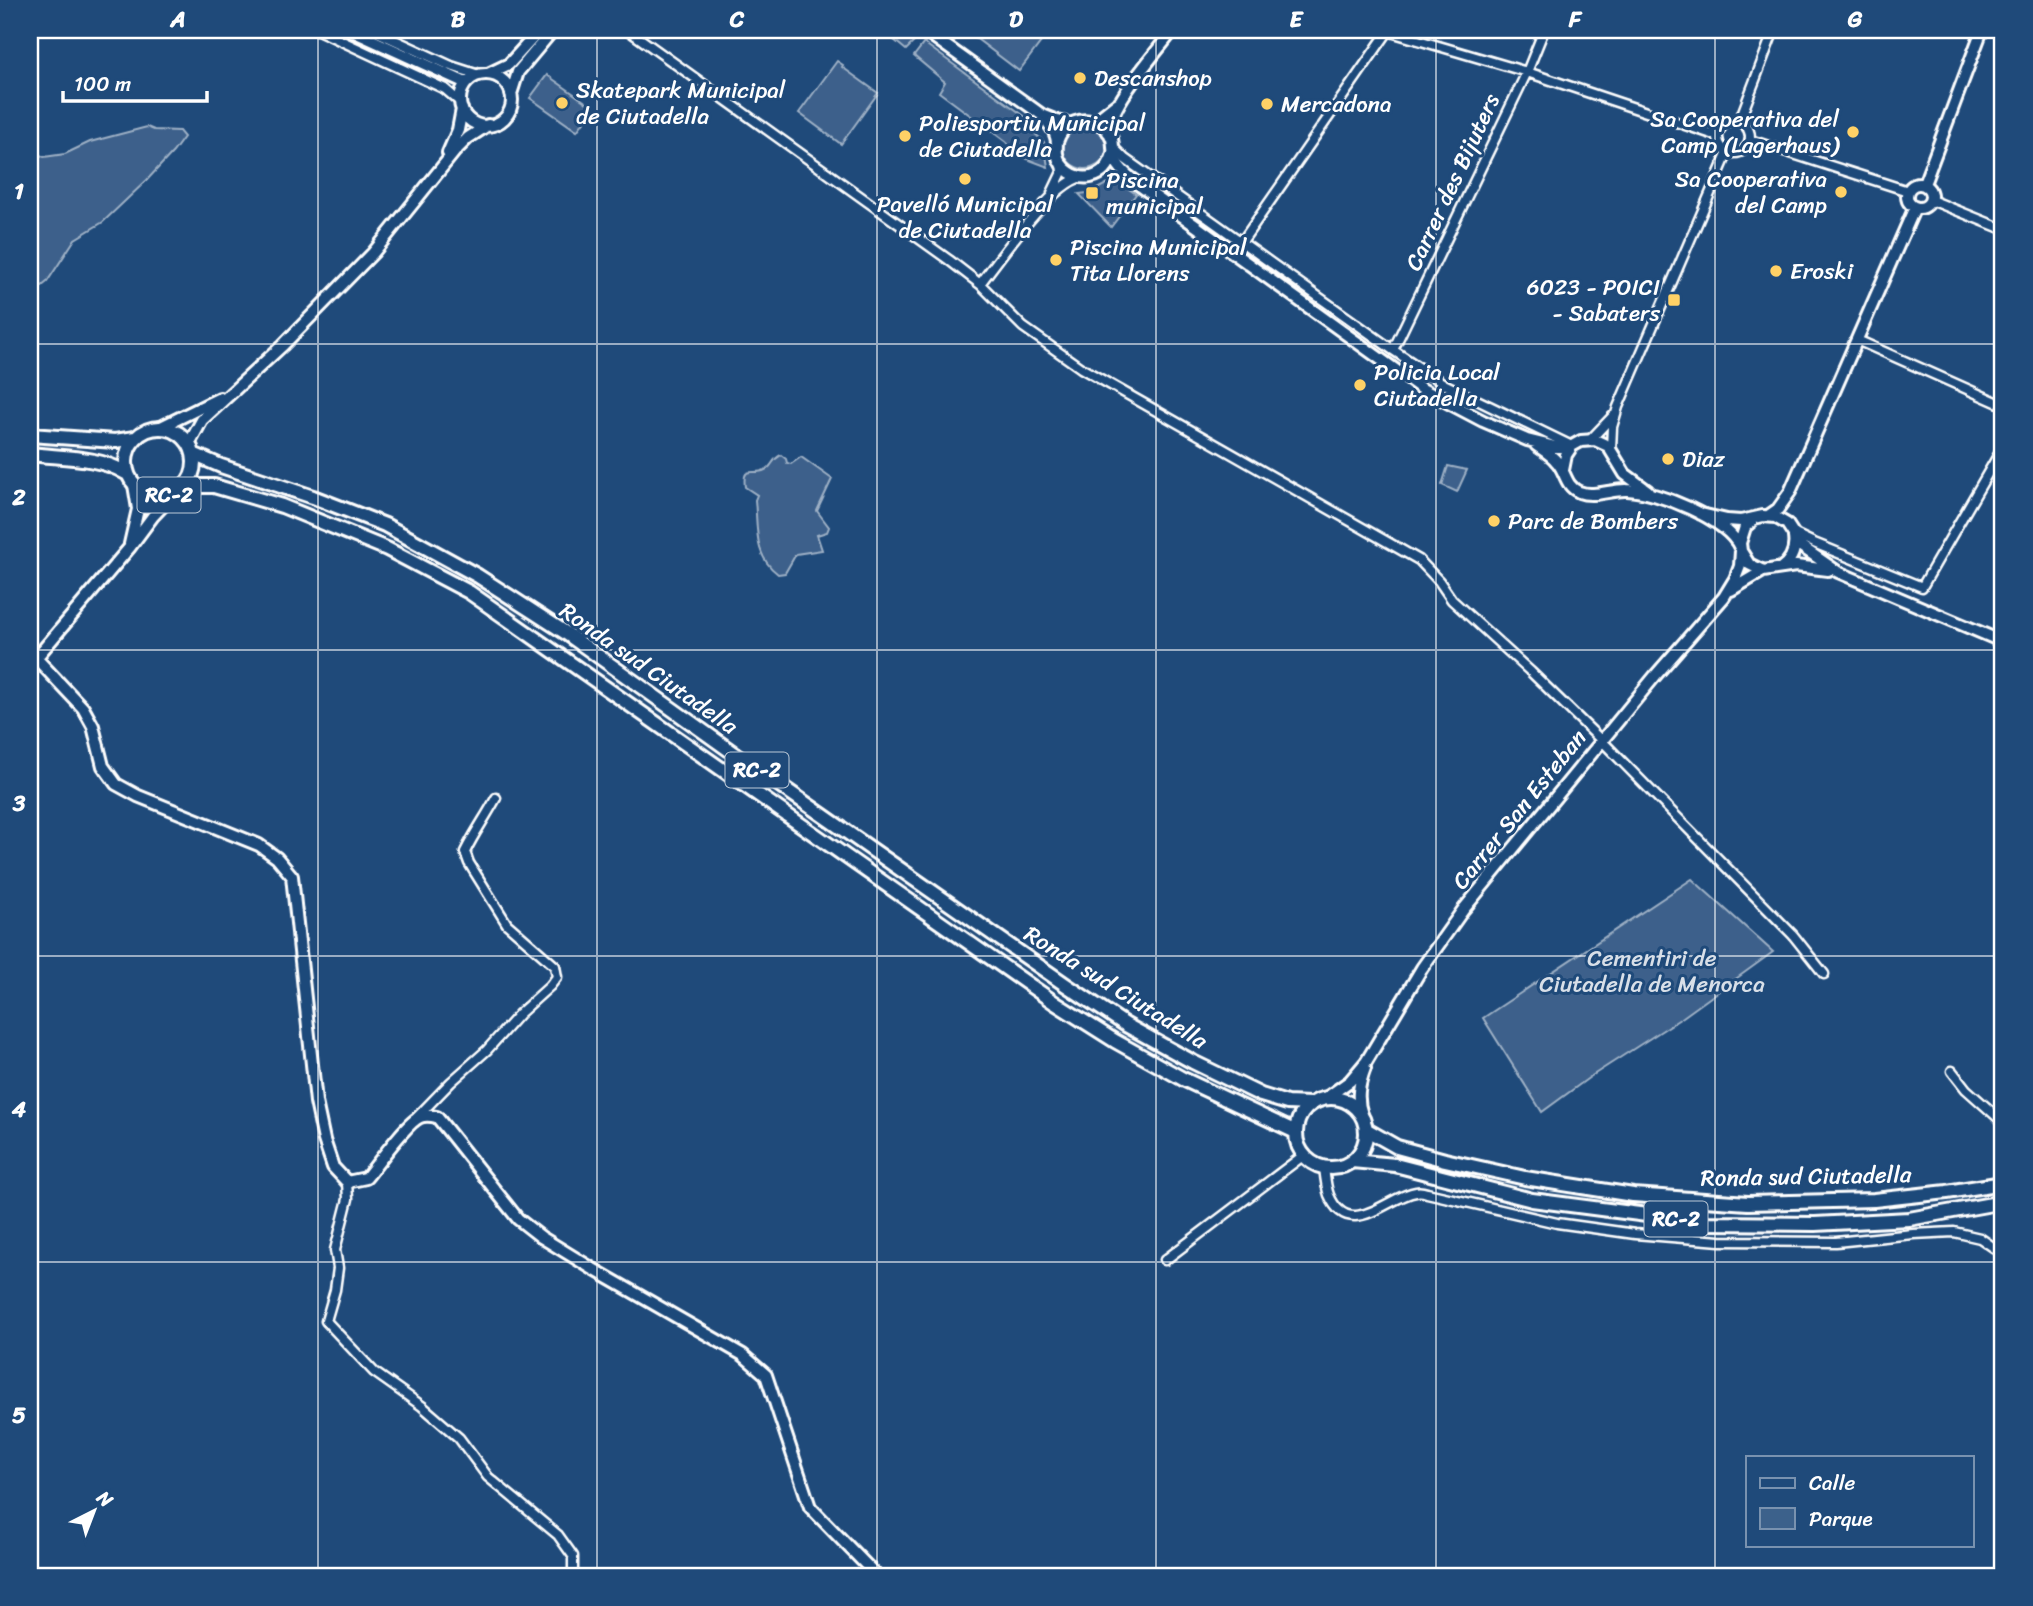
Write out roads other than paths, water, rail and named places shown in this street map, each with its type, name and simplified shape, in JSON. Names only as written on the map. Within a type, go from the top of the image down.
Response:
[{"type":"main road","points":[[30,435],[115,441],[135,438],[145,431],[159,428]]},
{"type":"main road","name":"RC-2","points":[[30,454],[96,461],[115,466],[126,473],[142,492],[159,497],[174,494],[185,486],[192,474],[194,465],[191,449],[181,435],[159,428]]},
{"type":"main road","name":"RC-2","points":[[126,473],[127,450],[135,438]]},
{"type":"main road","name":"Ronda sud Ciutadella","points":[[191,449],[221,466],[385,525],[478,576],[566,633],[757,770],[1055,978],[1126,1024],[1193,1062],[1261,1095],[1287,1103],[1310,1104]]},
{"type":"main road","name":"Ronda sud Ciutadella","points":[[185,486],[214,486],[282,506],[387,549],[469,592],[1055,1003],[1183,1079],[1296,1132]]},
{"type":"main road","points":[[1326,1098],[1346,1101],[1362,1115],[1367,1130],[1364,1147],[1352,1161]]},
{"type":"main road","name":"RC-2","points":[[1310,1104],[1326,1098]]},
{"type":"main road","points":[[1310,1104],[1298,1121],[1298,1144],[1304,1155],[1313,1163],[1324,1167]]},
{"type":"main road","name":"Ronda sud Ciutadella","points":[[1367,1130],[1397,1147],[1445,1160],[1525,1178],[1633,1195],[1748,1203],[1874,1200],[2003,1183]]},
{"type":"main road","name":"RC-2","points":[[1324,1167],[1344,1166],[1352,1161]]},
{"type":"main road","name":"Ronda sud Ciutadella","points":[[1352,1161],[1395,1165],[1532,1200],[1708,1223],[1815,1224],[1909,1219],[2003,1202]]},
{"type":"street","points":[[318,30],[444,89],[461,105],[472,121],[488,125]]},
{"type":"street","points":[[350,30],[466,83]]},
{"type":"street","points":[[374,30],[451,66],[503,80],[511,94]]},
{"type":"street","points":[[439,169],[458,130],[460,94],[466,83],[509,64],[540,30]]},
{"type":"street","points":[[191,449],[202,420],[283,345],[373,253],[439,169],[468,138],[506,115],[518,72],[553,30]]},
{"type":"street","points":[[628,30],[949,260],[980,284],[1023,327],[1081,369],[1419,560],[1452,600],[1602,741],[1793,935],[1824,974]]},
{"type":"street","points":[[924,30],[1042,115],[1071,124]]},
{"type":"street","points":[[1057,142],[1062,132],[1071,124],[1099,118],[1120,101],[1173,30]]},
{"type":"street","points":[[1241,243],[1388,30],[1527,72],[1718,136]]},
{"type":"street","name":"Carrer des Bijuters","points":[[1393,350],[1527,72],[1544,30]]},
{"type":"street","points":[[1739,122],[1774,30]]},
{"type":"street","points":[[1924,184],[1982,30]]},
{"type":"street","points":[[1108,132],[1120,101]]},
{"type":"street","points":[[1042,115],[1055,134],[1062,172],[1049,199]]},
{"type":"street","points":[[1091,121],[1108,132],[1115,160],[1135,182],[1422,388],[1455,407],[1527,440],[1549,454],[1575,489],[1587,494],[1614,489],[1658,496]]},
{"type":"street","points":[[1739,122],[1746,127],[1750,140],[1741,151],[1728,152],[1721,145],[1719,131],[1725,124],[1739,122]]},
{"type":"street","points":[[1750,140],[1908,191]]},
{"type":"street","points":[[980,284],[1049,199],[1072,181],[1102,172],[1110,163],[1113,150]]},
{"type":"street","points":[[1113,150],[1444,384],[1572,447]]},
{"type":"street","points":[[1611,449],[1612,427],[1618,407],[1728,152]]},
{"type":"street","points":[[1061,163],[1072,174],[1083,177]]},
{"type":"street","points":[[1102,172],[1110,171],[1135,182]]},
{"type":"street","points":[[1908,191],[1916,184],[1924,184],[1930,190],[1931,200]]},
{"type":"street","points":[[1908,191],[1909,202],[1915,207],[1923,208],[1931,200]]},
{"type":"street","points":[[1931,200],[2003,229]]},
{"type":"street","points":[[1563,470],[1566,455],[1572,447],[1590,440],[1604,443],[1611,449],[1625,474],[1635,482],[1658,496],[1701,514],[1727,520],[1753,520],[1768,516],[1778,509],[1790,492],[1915,207]]},
{"type":"street","points":[[1857,340],[2003,405]]},
{"type":"street","points":[[159,428],[229,394]]},
{"type":"street","points":[[1590,440],[1618,407]]},
{"type":"street","points":[[1527,440],[1555,447],[1572,447]]},
{"type":"street","points":[[1791,531],[1922,587],[2003,447]]},
{"type":"street","points":[[1601,492],[1614,480],[1617,462]]},
{"type":"street","points":[[130,547],[138,509],[134,485]]},
{"type":"street","points":[[1778,569],[1791,558],[1795,547],[1787,510],[1790,492]]},
{"type":"street","points":[[174,494],[33,655],[83,708],[93,726],[103,766],[117,784],[138,796],[259,845],[277,858],[292,876],[316,1102],[332,1167],[347,1182],[348,1199],[335,1250],[338,1268],[335,1290],[327,1321],[374,1372],[422,1406],[459,1438],[488,1477],[558,1535],[573,1556],[573,1576]]},
{"type":"street","points":[[1701,514],[1735,539],[1749,564],[1763,571],[1803,566],[1838,572]]},
{"type":"street","points":[[1768,516],[1782,520],[1802,547],[1838,572],[2003,642]]},
{"type":"street","points":[[1741,550],[1742,532],[1753,520]]},
{"type":"street","name":"Carrer San Esteban","points":[[1326,1098],[1350,1081],[1366,1062],[1422,968],[1463,910],[1724,597],[1740,566],[1741,550]]},
{"type":"street","name":"Carrer San Esteban","points":[[1724,597],[1741,583],[1763,571]]},
{"type":"street","points":[[347,1182],[366,1178],[394,1143],[451,1082],[486,1051],[557,976],[555,966],[507,924],[465,852],[496,798]]},
{"type":"street","name":"Carrer San Esteban","points":[[1362,1115],[1358,1103],[1366,1062]]},
{"type":"street","points":[[1952,1071],[1966,1089],[2003,1122]]},
{"type":"street","points":[[418,1117],[437,1117],[517,1219],[541,1237],[743,1355],[766,1375],[810,1507],[877,1576]]},
{"type":"street","points":[[1165,1260],[1304,1155]]},
{"type":"street","points":[[1324,1167],[1329,1195],[1340,1211],[1355,1216],[1366,1215],[1416,1192],[1558,1223],[1635,1234],[1720,1241],[1836,1242],[1954,1232],[1980,1238],[2003,1254]]},
{"type":"place","name":"Descanshop","points":[[1080,78]]},
{"type":"place","name":"Skatepark Municipal de Ciutadella","points":[[562,103]]},
{"type":"place","name":"Mercadona","points":[[1267,104]]},
{"type":"place","name":"Sa Cooperativa del Camp (Lagerhaus)","points":[[1853,132]]},
{"type":"place","name":"Poliesportiu Municipal de Ciutadella","points":[[905,136]]},
{"type":"place","name":"Pavelló Municipal de Ciutadella","points":[[965,179]]},
{"type":"place","name":"Sa Cooperativa del Camp","points":[[1841,192]]},
{"type":"place","name":"Piscina municipal","points":[[1092,193]]},
{"type":"place","name":"Piscina Municipal Tita Llorens","points":[[1056,260]]},
{"type":"place","name":"Eroski","points":[[1776,271]]},
{"type":"place","name":"6023 - POICI - Sabaters","points":[[1674,300]]},
{"type":"place","name":"Policia Local Ciutadella","points":[[1360,385]]},
{"type":"place","name":"Diaz","points":[[1668,459]]},
{"type":"place","name":"Parc de Bombers","points":[[1494,521]]},
{"type":"park label","name":"Cementiri de Ciutadella de Menorca","points":[[1652,971]]}]
